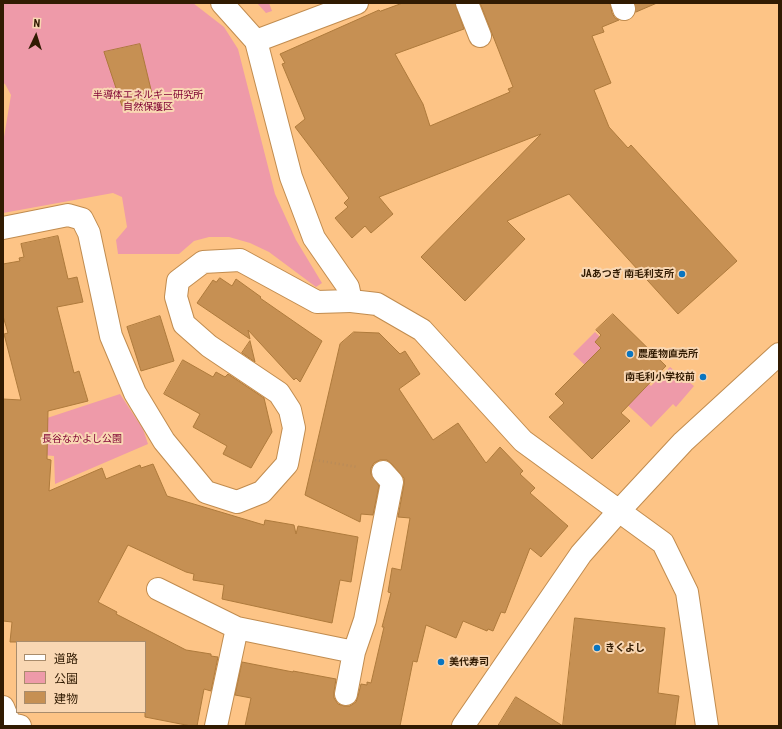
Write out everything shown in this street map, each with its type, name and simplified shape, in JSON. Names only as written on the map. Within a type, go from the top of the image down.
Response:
[{"type":"street","points":[[222,3],[256,41],[291,177],[314,238],[348,287],[351,301]]},
{"type":"street","points":[[467,3],[480,36]]},
{"type":"street","points":[[256,41],[345,5]]},
{"type":"street","points":[[3,228],[68,215],[82,219],[89,233],[112,336],[135,393],[164,441],[206,492],[236,502],[262,492],[287,464],[294,428],[290,410],[279,393],[209,346],[184,324],[176,297],[178,281],[203,262],[240,260],[317,302],[351,301],[377,304],[422,330],[523,442],[663,543],[687,592],[707,726]]},
{"type":"street","points":[[463,726],[581,554],[683,442],[779,354]]},
{"type":"street","points":[[346,694],[354,652],[365,620],[392,482],[383,472]]},
{"type":"street","points":[[158,589],[238,628],[354,652]]},
{"type":"street","points":[[216,726],[238,628]]},
{"type":"path","points":[[311,460],[383,472]]},
{"type":"green space","name":"半導体エネルギー研究所 自然保護区","points":[[3,3],[193,3],[224,27],[238,49],[275,194],[296,240],[322,283],[316,287],[269,252],[250,243],[229,237],[209,237],[194,241],[179,254],[118,254],[116,240],[127,227],[122,197],[113,193],[3,213],[3,143],[11,95],[3,83]]},
{"type":"green space","points":[[257,3],[269,3],[272,11],[266,13]]},
{"type":"green space","points":[[595,332],[651,386],[670,367],[694,386],[676,407],[673,404],[651,427],[573,354]]},
{"type":"green space","name":"長谷なかよし公園","points":[[120,394],[143,429],[148,444],[55,484],[54,456],[42,455],[44,419]]},
{"type":"building","points":[[403,3],[455,3],[464,29],[395,54],[423,104],[430,126],[510,92],[508,89],[513,87],[480,3],[610,3],[612,13],[615,18],[619,20],[602,27],[604,32],[592,36],[611,83],[594,90],[609,127],[628,148],[631,145],[737,261],[678,314],[569,194],[507,221],[525,239],[465,301],[421,257],[541,134],[379,197],[393,214],[371,233],[365,226],[352,238],[335,218],[348,207],[344,203],[349,198],[295,127],[305,119],[282,64],[285,63],[280,54],[379,10],[380,11]]},
{"type":"building","points":[[635,3],[657,3],[636,12]]},
{"type":"building","points":[[140,44],[153,98],[122,106],[104,52]]},
{"type":"building","points":[[58,236],[68,279],[77,277],[83,302],[57,307],[74,373],[79,371],[88,401],[48,411],[47,459],[51,460],[49,491],[102,468],[106,479],[140,465],[141,468],[153,464],[167,496],[264,525],[265,520],[294,525],[296,534],[298,526],[358,537],[351,582],[340,580],[332,623],[222,599],[224,585],[193,580],[194,574],[186,572],[128,545],[98,602],[117,612],[116,614],[186,650],[211,654],[211,656],[218,657],[211,691],[204,689],[197,726],[145,717],[146,641],[10,642],[12,622],[3,621],[3,399],[21,400],[4,334],[8,333],[3,316],[3,264],[20,261],[19,258],[24,257],[21,244]]},
{"type":"building","points":[[220,278],[232,286],[236,279],[261,297],[260,298],[322,341],[300,382],[296,378],[294,380],[248,330],[250,339],[197,303],[213,280],[216,282]]},
{"type":"building","points":[[613,314],[666,366],[621,413],[630,421],[592,459],[549,417],[564,403],[555,394],[601,348],[595,342],[601,335],[596,330]]},
{"type":"building","points":[[160,316],[174,361],[141,371],[127,327]]},
{"type":"building","points":[[354,332],[379,333],[400,354],[405,351],[420,374],[399,389],[433,440],[458,423],[486,463],[500,447],[523,471],[520,474],[535,488],[530,493],[568,526],[541,557],[530,548],[505,613],[501,612],[493,631],[488,629],[487,631],[463,621],[456,638],[426,625],[417,662],[413,661],[400,726],[245,726],[251,698],[235,695],[242,662],[336,679],[334,698],[338,704],[344,706],[350,706],[356,702],[361,684],[367,685],[367,682],[371,683],[384,627],[382,627],[391,593],[388,592],[392,568],[401,570],[410,518],[398,517],[404,478],[387,460],[380,460],[374,463],[371,468],[371,474],[379,486],[373,515],[361,514],[360,522],[305,495],[340,344]]},
{"type":"building","points":[[250,341],[255,362],[242,353]]},
{"type":"building","points":[[183,360],[213,377],[216,372],[225,377],[228,374],[264,398],[272,432],[251,468],[223,454],[227,446],[193,427],[200,414],[164,394]]},
{"type":"building","points":[[575,618],[665,628],[658,693],[679,696],[675,726],[563,726]]},
{"type":"building","points":[[516,697],[563,726],[498,726]]},
{"type":"place","name":"JAあつぎ 南毛利支所","points":[[682,274]]},
{"type":"place","name":"農産物直売所","points":[[630,354]]},
{"type":"place","name":"南毛利小学校前","points":[[703,377]]},
{"type":"place","name":"きくよし","points":[[597,648]]},
{"type":"place","name":"美代寿司","points":[[441,662]]}]
